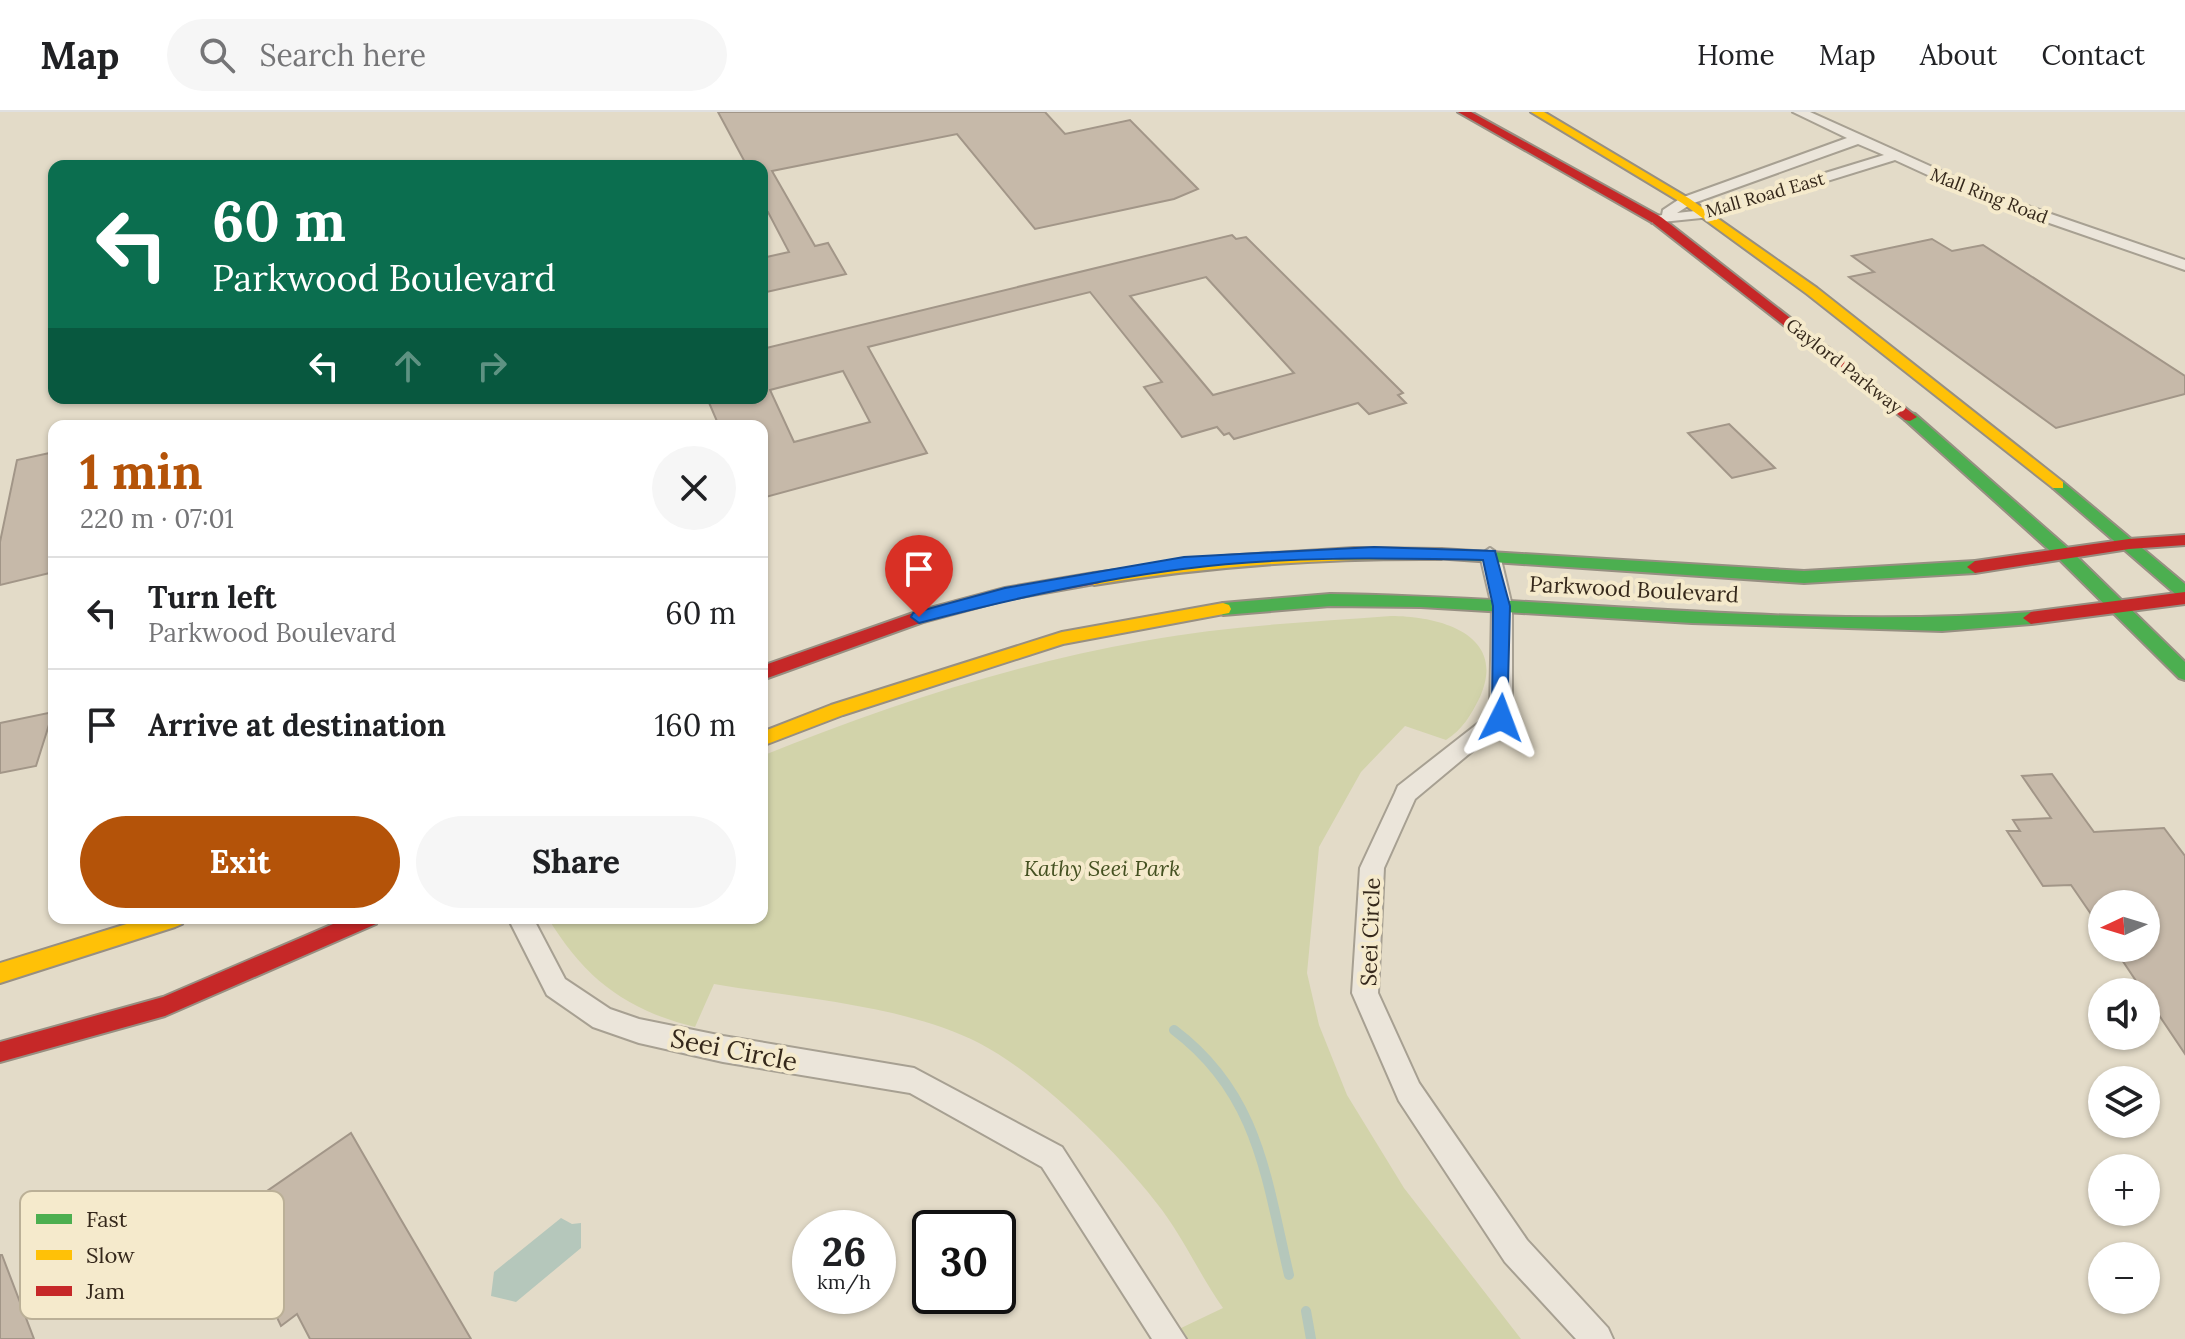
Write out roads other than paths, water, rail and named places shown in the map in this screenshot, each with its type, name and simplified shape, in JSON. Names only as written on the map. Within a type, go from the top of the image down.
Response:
[{"type":"main road","name":"Gaylord Parkway","points":[[1463,112],[1657,220],[1915,421],[2063,553],[2185,673]]},
{"type":"main road","name":"Gaylord Parkway","points":[[1536,112],[1686,201],[1812,291],[2129,544],[2185,595]]},
{"type":"main road","name":"Parkwood Boulevard","points":[[768,671],[919,617],[1005,594],[1184,563],[1374,552],[1490,555],[1804,577],[1980,567],[2129,544],[2185,540]]},
{"type":"main road","name":"Parkwood Boulevard","points":[[768,737],[837,710],[1062,638],[1247,606],[1330,600],[1942,625],[2119,607],[2185,595]]},
{"type":"main road","points":[[0,973],[156,924]]},
{"type":"main road","points":[[0,1052],[165,1006],[355,924]]},
{"type":"street","name":"Mall Ring Road","points":[[1799,112],[1892,157],[2061,225],[2185,265]]},
{"type":"street","name":"Mall Road East","points":[[1657,220],[1686,201],[1855,140]]},
{"type":"street","name":"Mall Road East","points":[[1657,220],[1706,214],[1892,157]]},
{"type":"street","name":"Seei Circle","points":[[1490,555],[1502,606],[1501,718],[1406,793],[1372,868],[1365,993],[1409,1092],[1516,1251],[1597,1339]]},
{"type":"street","name":"Seei Circle","points":[[523,924],[556,987],[602,1018],[639,1031],[709,1046],[914,1081],[1052,1157],[1170,1339]]},
{"type":"waterway","points":[[1174,1030],[1202,1055],[1225,1082],[1242,1110],[1265,1172],[1289,1275]]},
{"type":"waterway","points":[[1306,1311],[1311,1339]]},
{"type":"park label","name":"Kathy Seei Park","points":[[1102,868]]}]
